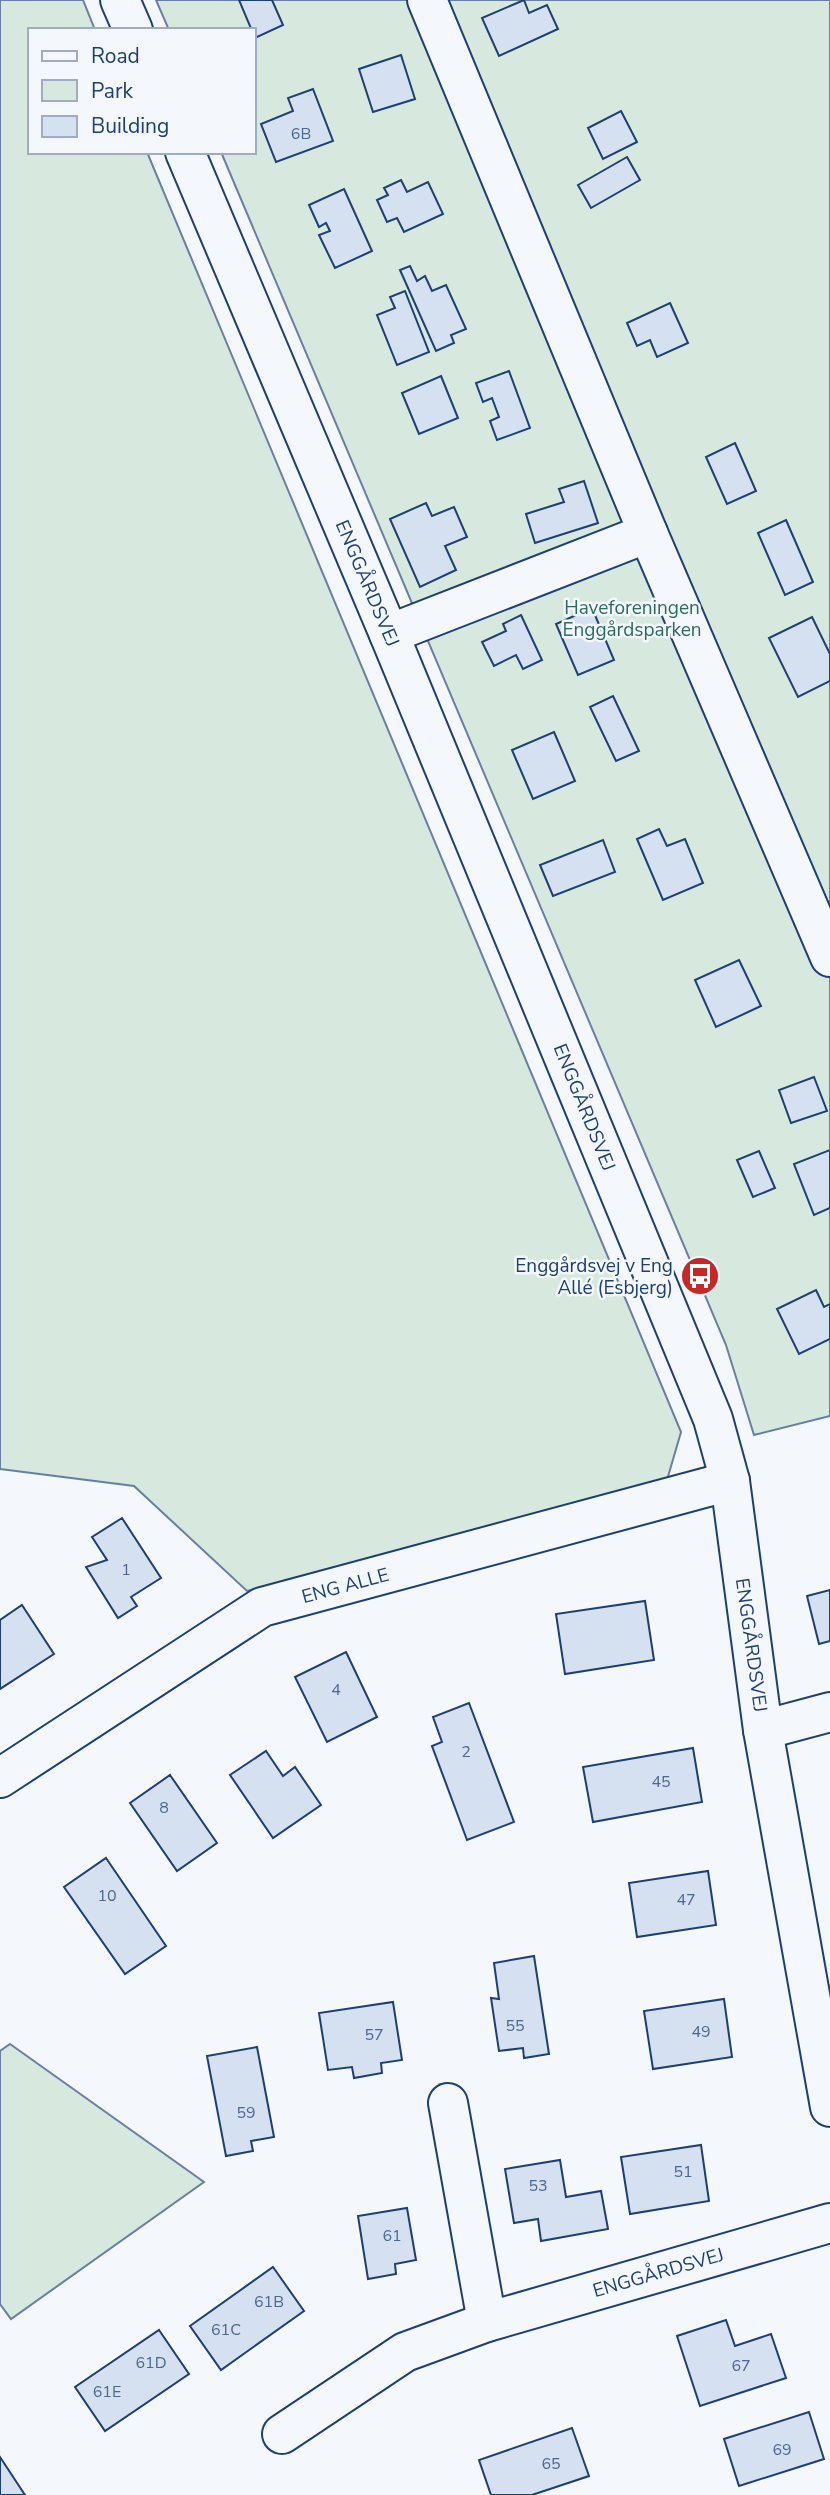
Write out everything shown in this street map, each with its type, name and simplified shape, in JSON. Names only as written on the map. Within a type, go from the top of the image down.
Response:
[{"type":"street","points":[[120,0],[132,28]]},
{"type":"street","points":[[428,0],[648,533],[830,957]]},
{"type":"street","name":"ENGGÅRDSVEJ","points":[[186,154],[389,634],[713,1419],[730,1481],[763,1730],[830,2107]]},
{"type":"street","points":[[389,634],[648,533]]},
{"type":"street","name":"ENG ALLE","points":[[0,1778],[262,1607],[730,1481]]},
{"type":"street","points":[[763,1730],[830,1712]]},
{"type":"street","points":[[448,2103],[487,2322]]},
{"type":"street","name":"ENGGÅRDSVEJ","points":[[282,2434],[405,2353],[487,2322],[830,2223]]},
{"type":"green space","points":[[0,0],[83,0],[94,28],[28,28],[28,154],[148,154],[681,1432],[667,1480],[247,1591],[134,1486],[0,1469]]},
{"type":"green space","name":"Haveforeningen Enggårdsparken","points":[[156,0],[830,0],[830,1416],[754,1435],[726,1345],[222,154],[256,154],[256,28],[168,28]]},
{"type":"green space","points":[[10,2044],[204,2182],[11,2319],[0,2304],[0,2051]]},
{"type":"building","points":[[239,0],[272,0],[283,25],[256,38],[256,28],[251,28]]},
{"type":"building","points":[[524,0],[529,13],[547,5],[558,29],[499,56],[482,18]]},
{"type":"building","points":[[401,55],[415,99],[373,112],[359,69]]},
{"type":"building","points":[[313,89],[333,141],[276,162],[261,124],[293,111],[288,98]]},
{"type":"building","points":[[621,111],[637,142],[603,159],[588,128]]},
{"type":"building","points":[[627,157],[640,180],[591,208],[578,185]]},
{"type":"building","points":[[401,180],[407,192],[428,182],[443,214],[404,232],[397,218],[387,222],[377,200],[388,195],[384,188]]},
{"type":"building","points":[[344,189],[372,251],[335,268],[319,235],[330,231],[326,223],[319,227],[309,205]]},
{"type":"building","points":[[410,266],[417,281],[425,276],[432,291],[446,285],[466,329],[451,335],[454,343],[436,351],[400,270]]},
{"type":"building","points":[[405,291],[429,352],[397,365],[377,315],[395,308],[390,297]]},
{"type":"building","points":[[670,303],[688,343],[657,357],[650,340],[637,346],[627,323]]},
{"type":"building","points":[[509,371],[530,428],[497,440],[490,421],[499,417],[492,398],[483,402],[476,383]]},
{"type":"building","points":[[441,376],[458,418],[419,434],[402,393]]},
{"type":"building","points":[[735,443],[756,491],[727,504],[706,457]]},
{"type":"building","points":[[584,481],[598,523],[535,543],[526,514],[564,502],[559,489]]},
{"type":"building","points":[[426,503],[432,516],[454,507],[467,537],[445,546],[456,570],[420,587],[390,519]]},
{"type":"building","points":[[786,520],[813,582],[785,595],[758,533]]},
{"type":"building","points":[[592,608],[614,660],[578,675],[556,624]]},
{"type":"building","points":[[521,615],[542,660],[523,669],[516,655],[494,666],[482,642],[506,631],[503,624]]},
{"type":"building","points":[[812,617],[830,654],[830,681],[798,697],[769,638]]},
{"type":"building","points":[[613,696],[639,751],[616,761],[590,707]]},
{"type":"building","points":[[554,732],[575,781],[533,799],[512,750]]},
{"type":"building","points":[[659,829],[667,846],[685,839],[703,883],[663,900],[637,839]]},
{"type":"building","points":[[603,840],[615,872],[553,896],[540,865]]},
{"type":"building","points":[[739,960],[761,1006],[716,1027],[695,980]]},
{"type":"building","points":[[814,1077],[827,1111],[791,1123],[779,1090]]},
{"type":"building","points":[[830,1150],[830,1208],[814,1215],[794,1164]]},
{"type":"building","points":[[759,1151],[775,1188],[753,1197],[737,1160]]},
{"type":"building","points":[[816,1290],[824,1307],[830,1304],[830,1339],[799,1354],[777,1309]]},
{"type":"building","points":[[122,1518],[161,1578],[131,1597],[137,1606],[118,1618],[86,1567],[107,1560],[92,1537]]},
{"type":"building","points":[[830,1590],[830,1641],[819,1644],[807,1596]]},
{"type":"building","points":[[645,1601],[654,1660],[565,1674],[556,1614]]},
{"type":"building","points":[[22,1605],[54,1654],[0,1689],[0,1620]]},
{"type":"building","points":[[346,1652],[377,1717],[327,1742],[295,1677]]},
{"type":"building","points":[[469,1703],[514,1822],[467,1840],[432,1746],[442,1742],[433,1717]]},
{"type":"building","points":[[693,1748],[702,1802],[593,1822],[583,1767]]},
{"type":"building","points":[[266,1751],[283,1776],[295,1767],[321,1805],[273,1838],[230,1775]]},
{"type":"building","points":[[170,1775],[217,1843],[177,1871],[130,1803]]},
{"type":"building","points":[[106,1858],[166,1946],[125,1974],[64,1887]]},
{"type":"building","points":[[708,1871],[716,1925],[637,1937],[629,1883]]},
{"type":"building","points":[[534,1956],[549,2054],[524,2058],[523,2048],[499,2051],[491,1998],[499,1999],[494,1963]]},
{"type":"building","points":[[724,1999],[732,2057],[653,2069],[644,2011]]},
{"type":"building","points":[[393,2002],[402,2060],[381,2063],[382,2073],[354,2078],[352,2067],[328,2070],[319,2013]]},
{"type":"building","points":[[257,2047],[274,2137],[251,2141],[253,2151],[226,2156],[207,2056]]},
{"type":"building","points":[[701,2145],[709,2201],[630,2214],[621,2157]]},
{"type":"building","points":[[560,2160],[566,2197],[601,2191],[608,2229],[541,2241],[538,2219],[514,2223],[505,2169]]},
{"type":"building","points":[[407,2208],[416,2260],[395,2264],[396,2274],[368,2279],[358,2216]]},
{"type":"building","points":[[273,2267],[304,2311],[221,2370],[190,2326]]},
{"type":"building","points":[[726,2320],[735,2346],[771,2334],[786,2378],[700,2406],[677,2336]]},
{"type":"building","points":[[159,2330],[189,2374],[105,2431],[75,2387]]},
{"type":"building","points":[[809,2412],[824,2459],[739,2486],[724,2439]]},
{"type":"building","points":[[572,2428],[589,2476],[532,2495],[491,2495],[479,2460]]},
{"type":"building","points":[[0,2457],[25,2495],[0,2495]]},
{"type":"place","name":"Enggårdsvej v Eng Allé (Esbjerg)","points":[[700,1276]]}]
